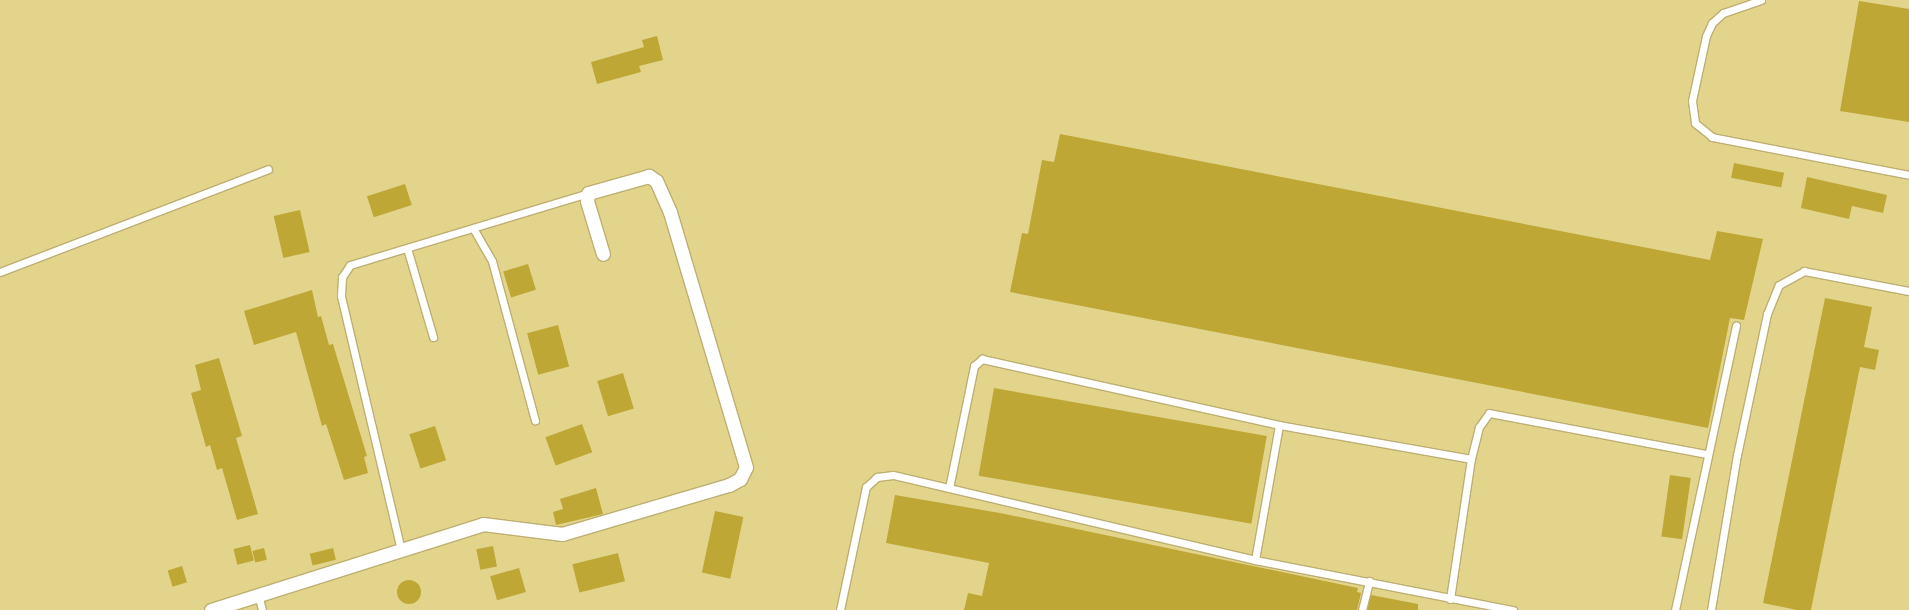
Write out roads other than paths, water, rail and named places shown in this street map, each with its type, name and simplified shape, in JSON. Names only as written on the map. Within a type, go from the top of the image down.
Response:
[{"type":"street","points":[[211,610],[482,524],[562,534],[729,486],[740,479],[746,466],[670,212],[656,181],[649,176],[588,193],[587,201],[603,254]]},
{"type":"lane","points":[[1761,0],[1723,13],[1712,23],[1706,36],[1692,101],[1695,123],[1712,137],[1909,175]]},
{"type":"lane","points":[[0,272],[268,169]]},
{"type":"lane","points":[[401,550],[341,296],[342,277],[350,266],[588,193]]},
{"type":"lane","points":[[473,228],[492,261],[535,420]]},
{"type":"lane","points":[[407,248],[434,337]]},
{"type":"lane","points":[[1711,610],[1737,455],[1769,308],[1779,284],[1804,271],[1909,291]]},
{"type":"lane","points":[[1674,610],[1706,454],[1736,325]]},
{"type":"lane","points":[[950,488],[974,366],[982,359],[1279,425],[1471,459]]},
{"type":"lane","points":[[1450,599],[1471,459],[1483,419],[1489,413],[1498,412],[1706,454]]},
{"type":"lane","points":[[1255,560],[1279,425]]},
{"type":"lane","points":[[840,610],[866,487],[877,477],[893,475],[1255,560],[1513,610]]},
{"type":"lane","points":[[1362,610],[1369,581]]},
{"type":"lane","points":[[258,594],[262,610]]}]
